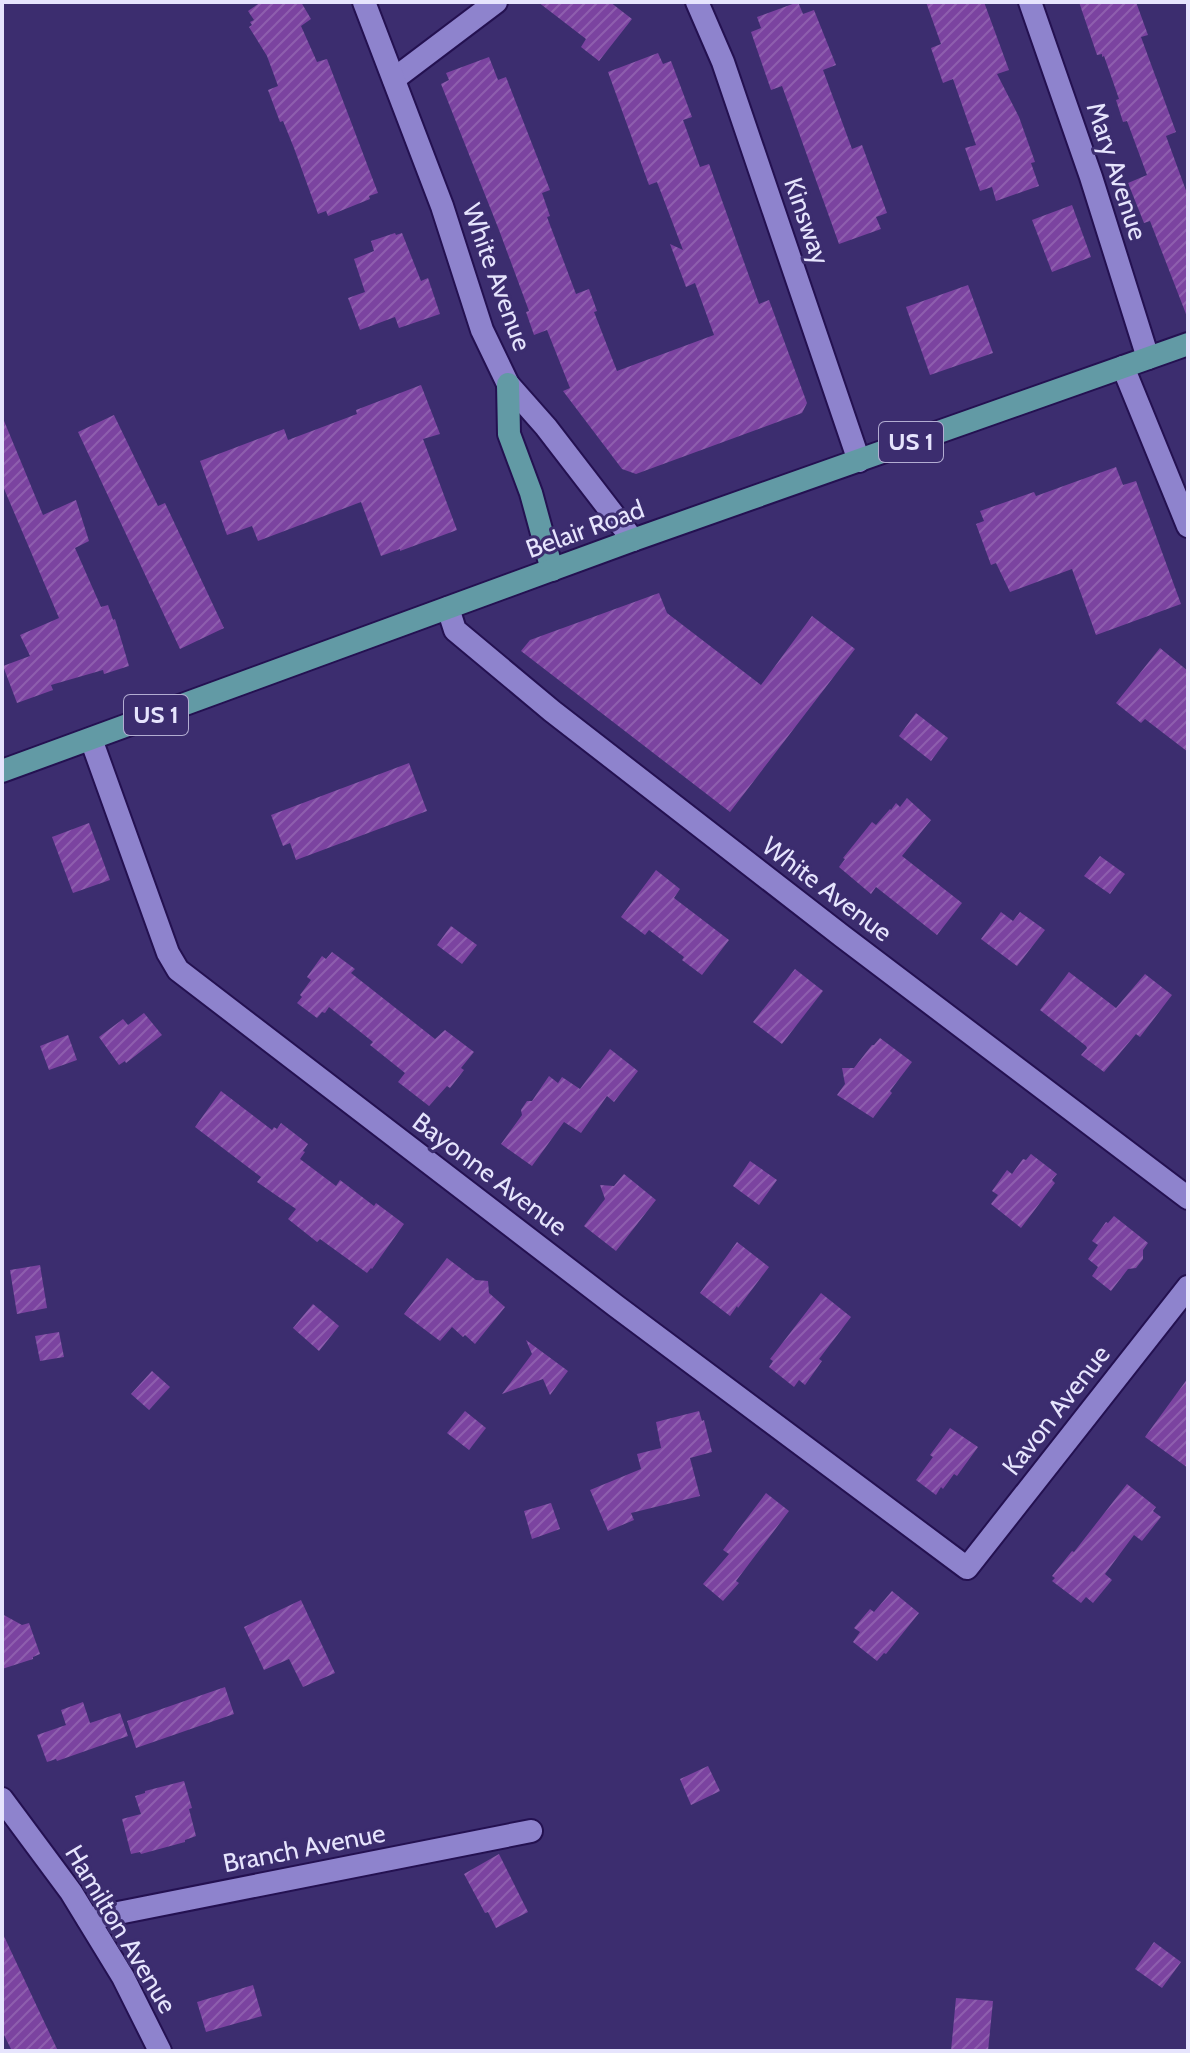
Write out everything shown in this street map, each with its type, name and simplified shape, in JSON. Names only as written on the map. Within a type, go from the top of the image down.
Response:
[{"type":"main road","name":"Belair Road","points":[[2,771],[633,540],[1188,344]]},
{"type":"main road","points":[[508,384],[509,434],[531,493],[552,570]]},
{"type":"street","name":"White Avenue","points":[[364,2],[442,206],[482,330],[508,384],[546,427],[633,540]]},
{"type":"street","points":[[394,79],[496,2]]},
{"type":"street","name":"Kinsway","points":[[697,2],[723,62],[859,461]]},
{"type":"street","name":"Mary Avenue","points":[[1030,2],[1091,177],[1148,358]]},
{"type":"street","points":[[1123,367],[1188,526]]},
{"type":"street","name":"White Avenue","points":[[448,608],[455,630],[552,711],[1188,1198]]},
{"type":"street","name":"Bayonne Avenue","points":[[91,739],[168,953],[178,970],[616,1306],[967,1568]]},
{"type":"street","name":"Kavon Avenue","points":[[967,1568],[1188,1287]]},
{"type":"street","name":"Hamilton Avenue","points":[[2,1799],[88,1919],[123,1977],[160,2051]]},
{"type":"street","name":"Branch Avenue","points":[[88,1919],[531,1831]]},
{"type":"building","points":[[261,2],[301,2],[311,19],[301,26],[317,62],[327,59],[378,193],[369,196],[370,199],[328,216],[326,211],[318,214],[294,148],[268,90],[278,86],[267,56],[249,27],[254,20],[248,11]]},
{"type":"building","points":[[538,2],[610,2],[632,19],[599,61],[581,47],[586,39]]},
{"type":"building","points":[[798,2],[803,14],[814,10],[836,65],[823,70],[852,149],[862,145],[887,213],[876,217],[881,229],[839,244],[782,86],[771,90],[751,32],[761,28],[757,17]]},
{"type":"building","points":[[926,2],[984,2],[1009,70],[997,74],[1019,117],[1035,162],[1031,163],[1039,186],[996,201],[992,187],[980,191],[965,148],[976,145],[953,79],[943,83],[931,48],[941,44]]},
{"type":"building","points":[[1079,2],[1136,2],[1148,35],[1141,37],[1176,132],[1166,136],[1188,196],[1188,314],[1150,221],[1144,223],[1128,183],[1147,175],[1127,121],[1123,122],[1116,100],[1119,99],[1104,56],[1097,55]]},
{"type":"building","points":[[658,53],[663,64],[671,61],[692,117],[683,120],[700,167],[709,164],[759,304],[769,300],[807,403],[802,413],[636,474],[622,469],[563,391],[570,388],[547,330],[534,335],[526,312],[529,311],[499,230],[441,84],[449,80],[446,73],[489,57],[498,80],[506,77],[550,190],[542,193],[550,216],[547,217],[576,294],[589,289],[597,311],[594,312],[617,371],[714,335],[695,283],[686,287],[670,244],[683,250],[657,182],[649,185],[608,72]]},
{"type":"building","points":[[1072,205],[1091,257],[1052,272],[1032,220]]},
{"type":"building","points":[[402,233],[421,281],[428,278],[440,314],[399,328],[395,317],[360,330],[348,298],[365,292],[354,259],[374,251],[371,241]]},
{"type":"building","points":[[968,285],[993,353],[930,375],[906,307]]},
{"type":"building","points":[[421,385],[440,434],[423,439],[457,530],[381,556],[361,502],[258,541],[252,526],[227,535],[200,461],[284,429],[288,440]]},
{"type":"building","points":[[114,415],[158,506],[165,503],[224,628],[180,649],[78,432]]},
{"type":"building","points":[[2,416],[43,515],[76,500],[89,541],[75,548],[101,607],[108,605],[115,619],[129,666],[51,685],[53,690],[17,703],[3,666],[30,656],[20,635],[59,618],[2,484]]},
{"type":"building","points":[[1116,467],[1123,485],[1136,481],[1181,604],[1096,635],[1072,569],[1010,592],[996,563],[991,565],[976,524],[984,521],[980,511],[1034,492],[1036,496]]},
{"type":"building","points":[[659,593],[667,613],[761,685],[812,616],[855,649],[730,812],[521,651],[530,640]]},
{"type":"building","points":[[1160,648],[1188,671],[1188,752],[1145,719],[1141,723],[1116,703]]},
{"type":"building","points":[[916,713],[948,738],[931,761],[899,736]]},
{"type":"building","points":[[409,763],[427,811],[296,860],[290,843],[283,846],[271,815]]},
{"type":"building","points":[[907,798],[931,820],[902,856],[962,903],[937,935],[876,887],[871,894],[839,867],[872,822],[876,825],[896,803],[900,807]]},
{"type":"building","points":[[89,823],[110,880],[73,893],[52,837]]},
{"type":"building","points":[[1100,856],[1125,874],[1110,894],[1084,876]]},
{"type":"building","points":[[656,870],[680,889],[674,898],[729,940],[702,975],[649,930],[645,935],[621,917]]},
{"type":"building","points":[[1001,912],[1013,921],[1020,912],[1045,930],[1017,966],[981,939]]},
{"type":"building","points":[[451,926],[477,945],[462,964],[437,945]]},
{"type":"building","points":[[332,952],[355,969],[351,973],[435,1039],[445,1030],[474,1052],[450,1088],[447,1086],[429,1106],[398,1082],[405,1073],[370,1045],[373,1042],[329,1007],[317,1018],[297,1003],[311,980],[307,977],[322,956],[326,959]]},
{"type":"building","points":[[795,969],[823,991],[782,1044],[753,1022]]},
{"type":"building","points":[[1069,972],[1116,1008],[1145,974],[1172,995],[1140,1037],[1136,1034],[1104,1072],[1081,1055],[1086,1046],[1040,1010]]},
{"type":"building","points":[[144,1013],[162,1035],[119,1065],[99,1037],[123,1019],[128,1025]]},
{"type":"building","points":[[68,1035],[77,1060],[49,1070],[40,1046]]},
{"type":"building","points":[[880,1038],[912,1062],[873,1118],[837,1095],[845,1084],[842,1068],[854,1068]]},
{"type":"building","points":[[610,1049],[638,1071],[614,1102],[607,1096],[581,1133],[564,1122],[532,1166],[501,1144],[522,1115],[521,1110],[527,1101],[532,1101],[549,1076],[558,1083],[562,1077],[580,1089]]},
{"type":"building","points":[[221,1091],[272,1130],[281,1123],[308,1144],[300,1159],[336,1186],[340,1180],[404,1224],[372,1269],[367,1273],[320,1239],[317,1242],[288,1219],[296,1209],[257,1182],[261,1177],[195,1127]]},
{"type":"building","points":[[1031,1154],[1057,1174],[1052,1180],[1055,1183],[1021,1228],[991,1204],[998,1195],[992,1191],[1007,1170],[1012,1174]]},
{"type":"building","points":[[750,1161],[777,1180],[759,1205],[733,1186]]},
{"type":"building","points":[[624,1174],[656,1200],[616,1251],[584,1226],[605,1199],[600,1185],[614,1186]]},
{"type":"building","points":[[1114,1216],[1148,1243],[1143,1250],[1143,1259],[1136,1268],[1128,1269],[1111,1291],[1092,1276],[1098,1267],[1088,1259],[1098,1245],[1092,1241]]},
{"type":"building","points":[[737,1242],[769,1267],[730,1316],[700,1293]]},
{"type":"building","points":[[447,1258],[476,1280],[488,1281],[489,1293],[505,1307],[475,1344],[452,1327],[440,1341],[404,1314]]},
{"type":"building","points":[[40,1265],[47,1308],[17,1314],[10,1270]]},
{"type":"building","points":[[821,1293],[851,1317],[819,1359],[822,1361],[805,1385],[799,1380],[794,1387],[769,1367],[773,1361],[770,1359]]},
{"type":"building","points":[[313,1304],[339,1326],[319,1351],[293,1328]]},
{"type":"building","points":[[59,1332],[64,1357],[40,1361],[35,1336]]},
{"type":"building","points":[[526,1340],[568,1371],[550,1395],[543,1379],[502,1394],[532,1354]]},
{"type":"building","points":[[152,1371],[170,1387],[149,1410],[131,1394]]},
{"type":"building","points":[[1188,1378],[1188,1468],[1145,1437]]},
{"type":"building","points":[[465,1411],[486,1428],[469,1450],[447,1433]]},
{"type":"building","points":[[699,1411],[712,1452],[690,1458],[700,1496],[631,1513],[634,1520],[608,1531],[590,1490],[641,1469],[637,1454],[661,1448],[656,1422]]},
{"type":"building","points":[[950,1428],[978,1447],[957,1476],[954,1474],[936,1495],[916,1480]]},
{"type":"building","points":[[1127,1484],[1156,1507],[1153,1511],[1161,1517],[1142,1541],[1134,1535],[1105,1574],[1112,1580],[1093,1603],[1086,1597],[1081,1603],[1052,1581],[1055,1578],[1052,1576]]},
{"type":"building","points":[[766,1493],[789,1511],[723,1601],[703,1584],[729,1554],[723,1550]]},
{"type":"building","points":[[551,1503],[560,1529],[532,1539],[524,1511]]},
{"type":"building","points":[[892,1591],[919,1613],[877,1661],[853,1642],[860,1632],[854,1628],[870,1609],[874,1612]]},
{"type":"building","points":[[301,1600],[335,1673],[303,1687],[289,1659],[264,1670],[244,1627]]},
{"type":"building","points":[[2,1614],[22,1625],[29,1623],[40,1654],[2,1669]]},
{"type":"building","points":[[225,1687],[234,1714],[136,1748],[127,1721]]},
{"type":"building","points":[[83,1702],[90,1723],[120,1713],[128,1736],[47,1762],[37,1735],[66,1725],[61,1710]]},
{"type":"building","points":[[708,1766],[720,1791],[691,1805],[680,1779]]},
{"type":"building","points":[[184,1781],[196,1836],[185,1842],[131,1854],[122,1819],[141,1814],[135,1796]]},
{"type":"building","points":[[499,1854],[528,1912],[496,1928],[464,1874]]},
{"type":"building","points":[[2,1932],[58,2051],[12,2051],[2,2031]]},
{"type":"building","points":[[1154,1942],[1181,1962],[1162,1988],[1135,1969]]},
{"type":"building","points":[[253,1985],[262,2016],[206,2032],[197,2002]]},
{"type":"building","points":[[956,1998],[993,2001],[988,2051],[951,2051]]}]
